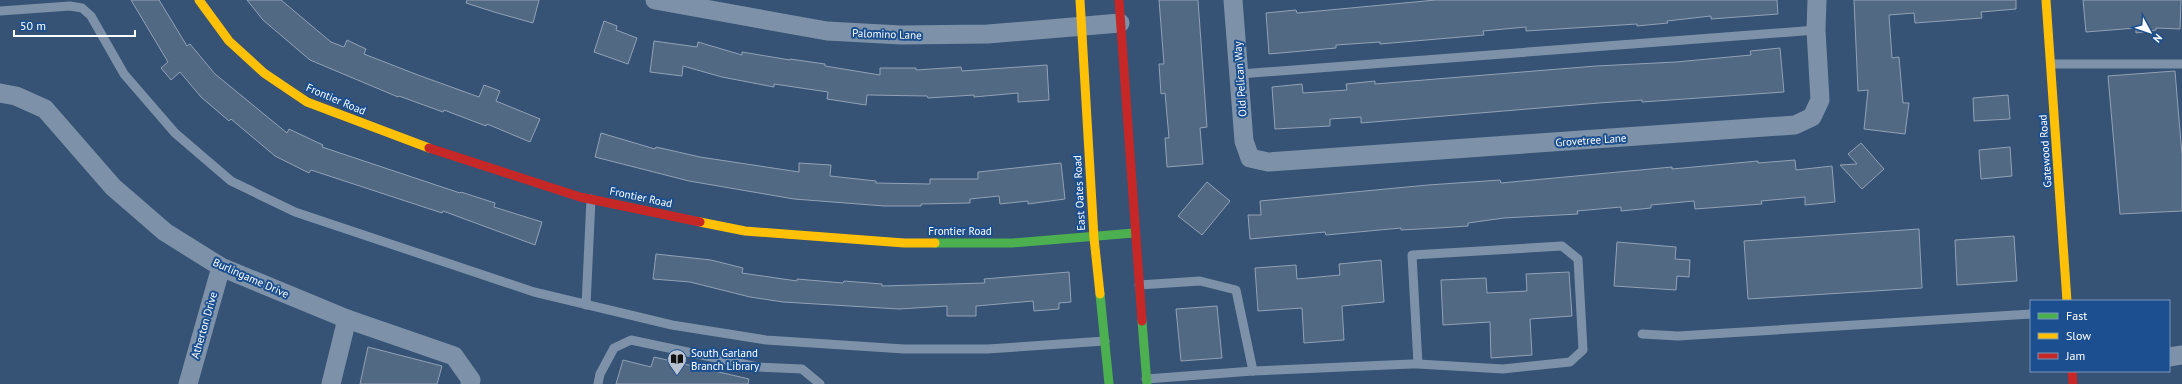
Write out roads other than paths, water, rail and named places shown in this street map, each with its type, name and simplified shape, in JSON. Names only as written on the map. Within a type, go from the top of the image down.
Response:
[{"type":"street","name":"Frontier Road","points":[[199,0],[229,41],[264,73],[307,102],[405,140],[591,199],[745,231],[904,243],[1012,243],[1094,238],[1134,233]]},
{"type":"street","name":"Palomino Lane","points":[[656,0],[827,31],[886,35],[988,34],[1120,23]]},
{"type":"street","name":"East Oates Road","points":[[1080,0],[1094,238],[1110,384]]},
{"type":"street","points":[[1119,0],[1134,233],[1146,381]]},
{"type":"street","name":"Old Pelican Way","points":[[1233,0],[1240,74],[1244,141],[1250,158]]},
{"type":"street","name":"Grovetree Lane","points":[[1250,158],[1268,162],[1795,125],[1812,117],[1820,100],[1816,0]]},
{"type":"street","name":"Gatewood Road","points":[[2046,0],[2067,300]]},
{"type":"street","name":"Burlingame Drive","points":[[0,93],[16,96],[45,109],[113,187],[165,232],[221,267],[347,319],[454,356],[470,382]]},
{"type":"street","name":"Atherton Drive","points":[[188,384],[221,267]]},
{"type":"street","points":[[331,384],[347,319]]},
{"type":"street","points":[[2170,357],[2182,355]]},
{"type":"street","points":[[2072,372],[2073,384]]},
{"type":"lane","points":[[0,11],[70,6],[82,8],[91,16],[124,74],[175,133],[231,181],[295,212],[534,292],[672,325],[766,340],[919,349],[987,349],[1105,341]]},
{"type":"lane","points":[[1240,74],[1816,30]]},
{"type":"lane","points":[[2051,64],[2182,64]]},
{"type":"lane","points":[[586,305],[591,199]]},
{"type":"lane","points":[[1146,381],[1253,372],[1418,364],[1503,369],[1570,362],[1583,350],[1578,259],[1562,246],[1412,255],[1418,364]]},
{"type":"lane","points":[[1139,284],[1200,281],[1236,290],[1253,372]]},
{"type":"lane","points":[[1642,334],[1678,336],[2030,314]]},
{"type":"lane","points":[[598,384],[600,374],[614,348],[631,340],[758,367],[802,369],[820,384]]},
{"type":"place","name":"South Garland Branch Library","points":[[677,376]]}]
